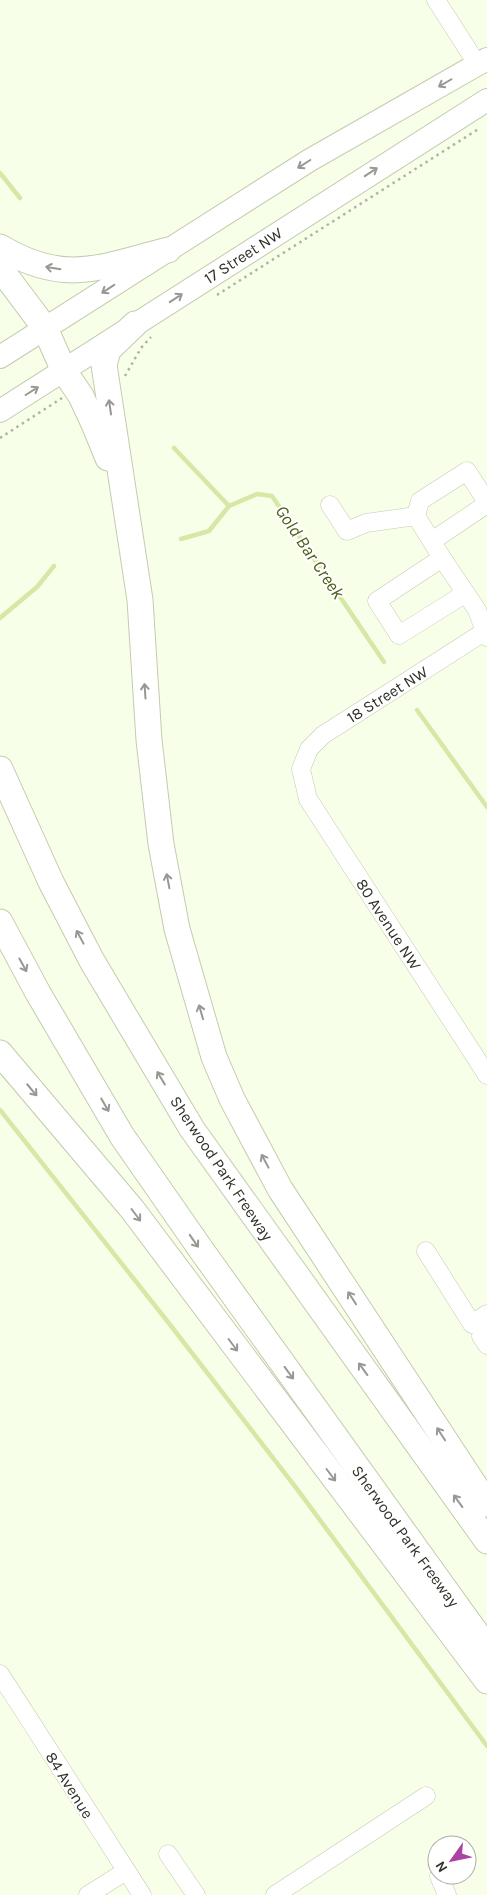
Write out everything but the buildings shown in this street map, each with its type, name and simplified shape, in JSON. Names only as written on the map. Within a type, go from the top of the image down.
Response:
[{"type":"highway","points":[[0,247],[29,262],[48,268],[71,271],[97,268],[168,250]]},
{"type":"highway","points":[[0,268],[46,328],[70,380],[94,424],[125,507]]},
{"type":"highway","points":[[134,324],[108,350],[104,365],[140,600],[149,740],[161,844],[178,929],[214,1058],[232,1099],[280,1189],[487,1504]]},
{"type":"highway","name":"Sherwood Park Freeway","points":[[0,769],[51,882],[92,961],[192,1129],[487,1541]]},
{"type":"highway","name":"Sherwood Park Freeway","points":[[0,922],[38,993],[122,1136],[202,1252],[487,1648]]},
{"type":"highway","points":[[0,1053],[132,1209],[487,1681]]},
{"type":"main road","points":[[0,358],[310,160],[482,62]]},
{"type":"main road","name":"17 Street NW","points":[[0,411],[70,380],[134,324],[481,103]]},
{"type":"street","points":[[436,0],[482,62]]},
{"type":"street","points":[[432,541],[487,503],[467,471],[420,501],[416,516],[442,558],[477,610],[486,633]]},
{"type":"street","points":[[330,505],[347,531],[366,523],[416,516]]},
{"type":"street","points":[[442,558],[377,601],[398,635],[466,593]]},
{"type":"street","name":"18 Street NW","points":[[300,769],[310,749],[323,735],[486,633]]},
{"type":"street","name":"80 Avenue NW","points":[[300,769],[308,800],[487,1075]]},
{"type":"street","points":[[426,1252],[472,1324],[487,1314]]},
{"type":"street","points":[[487,1333],[481,1336],[487,1345]]},
{"type":"street","name":"84 Avenue","points":[[0,1674],[142,1895]]},
{"type":"street","points":[[275,1895],[426,1796]]},
{"type":"street","points":[[168,1854],[196,1895]]},
{"type":"street","points":[[88,1895],[126,1871]]},
{"type":"path","points":[[214,298],[485,124],[481,103]]},
{"type":"path","points":[[106,378],[124,378],[141,348],[158,333]]},
{"type":"path","points":[[0,438],[70,380]]},
{"type":"waterway","name":"Gold Bar Creek","points":[[0,173],[20,198]]},
{"type":"waterway","name":"Gold Bar Creek","points":[[174,448],[229,506],[257,494],[272,496],[384,662]]},
{"type":"waterway","points":[[181,539],[209,531],[229,506]]},
{"type":"waterway","points":[[0,618],[37,587],[54,566]]},
{"type":"waterway","name":"Gold Bar Creek","points":[[417,710],[487,807]]},
{"type":"waterway","points":[[0,1110],[297,1489],[487,1746]]}]
